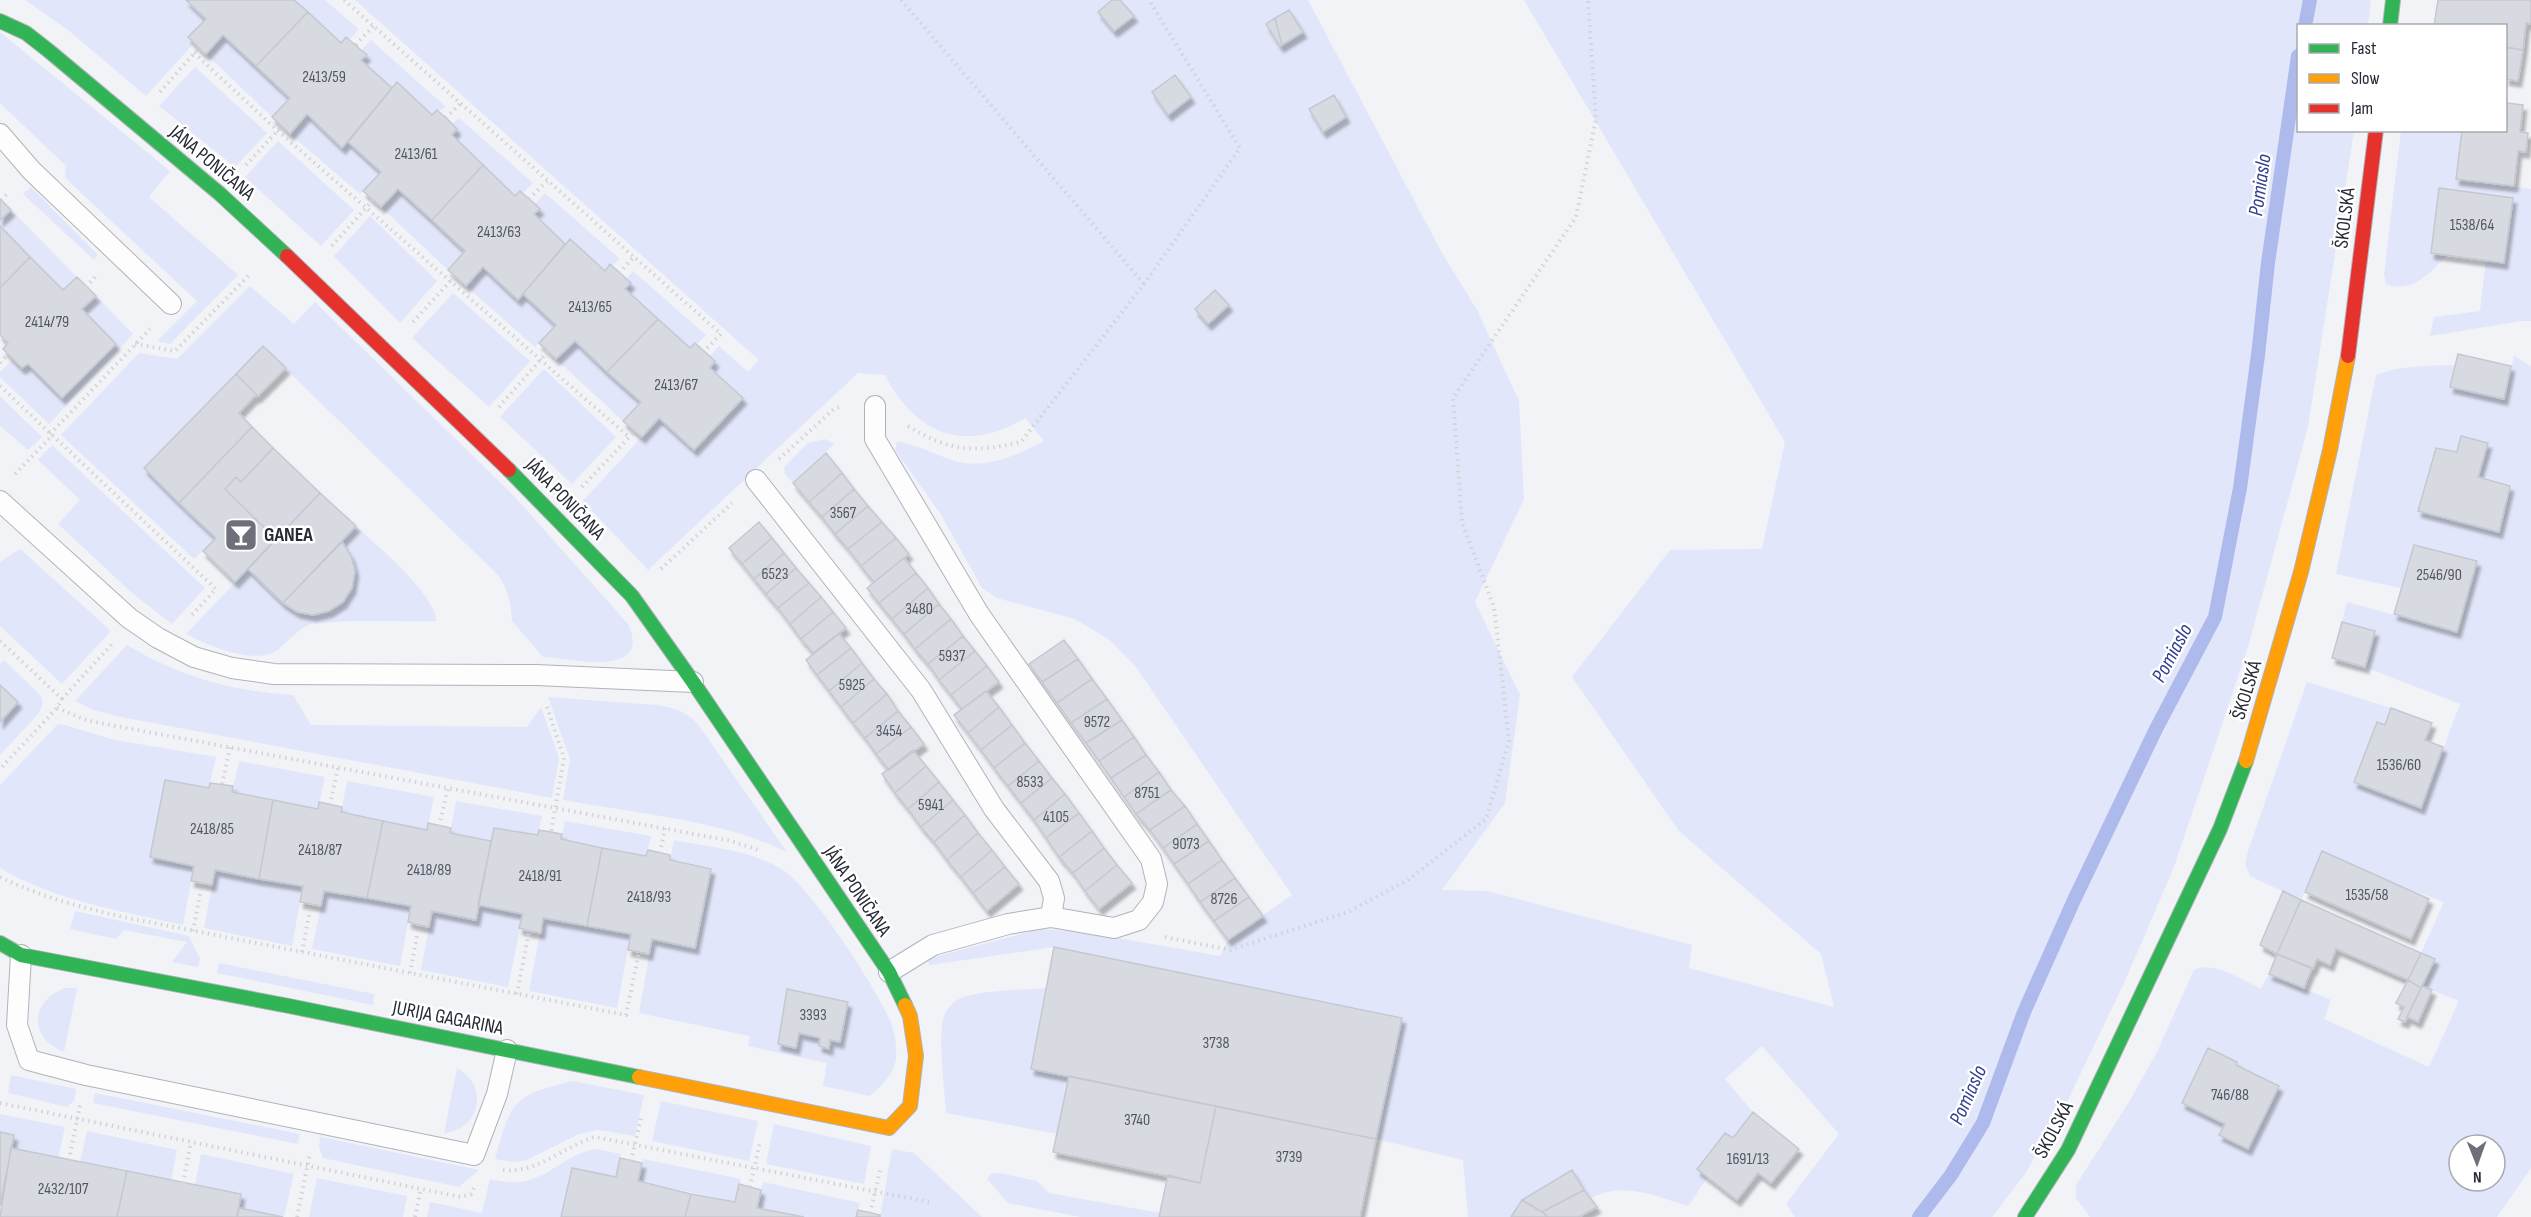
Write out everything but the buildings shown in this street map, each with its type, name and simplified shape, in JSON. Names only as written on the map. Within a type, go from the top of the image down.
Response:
[{"type":"street","points":[[2390,24],[2393,0]]},
{"type":"street","name":"JÁNA PONIČANA","points":[[0,21],[26,33],[49,51],[220,194],[307,274],[474,435],[555,515],[632,597],[693,682],[889,972],[910,1016],[916,1056],[910,1106],[889,1128]]},
{"type":"street","name":"ŠKOLSKÁ","points":[[2025,1217],[2068,1150],[2220,829],[2247,758],[2301,572],[2330,450],[2350,344],[2376,132]]},
{"type":"street","name":"JURIJA GAGARINA","points":[[0,943],[21,954],[889,1128]]},
{"type":"lane","points":[[0,134],[31,170],[171,304]]},
{"type":"lane","points":[[875,406],[875,439],[979,614],[1151,859],[1157,884],[1153,902],[1139,920],[1114,928],[1051,916],[1008,924],[933,945],[889,972]]},
{"type":"lane","points":[[756,480],[921,690],[994,809],[1049,881],[1054,898],[1051,916]]},
{"type":"lane","points":[[0,501],[133,621],[194,657],[232,668],[273,674],[536,675],[693,682]]},
{"type":"lane","points":[[21,954],[17,1025],[29,1060],[86,1075],[474,1155],[497,1094],[507,1050]]},
{"type":"path","points":[[344,0],[721,334],[704,351]]},
{"type":"path","points":[[901,0],[1144,285],[1240,148],[1149,0]]},
{"type":"path","points":[[1114,928],[1230,950],[1348,912],[1408,880],[1486,819],[1509,741],[1494,607],[1462,523],[1453,398],[1576,217],[1596,119],[1587,0]]},
{"type":"path","points":[[356,45],[373,26]]},
{"type":"path","points":[[133,123],[199,48]]},
{"type":"path","points":[[194,53],[278,131],[450,282],[542,359],[628,437]]},
{"type":"path","points":[[446,118],[460,104]]},
{"type":"path","points":[[220,194],[282,126]]},
{"type":"path","points":[[529,199],[547,181]]},
{"type":"path","points":[[0,185],[15,201]]},
{"type":"path","points":[[1,200],[8,194]]},
{"type":"path","points":[[307,274],[373,200]]},
{"type":"path","points":[[619,273],[634,257]]},
{"type":"path","points":[[87,269],[103,285]]},
{"type":"path","points":[[386,351],[455,276]]},
{"type":"path","points":[[86,286],[95,277]]},
{"type":"path","points":[[135,344],[175,351],[235,290]]},
{"type":"path","points":[[11,478],[150,329],[142,322]]},
{"type":"path","points":[[474,435],[548,351]]},
{"type":"path","points":[[0,363],[8,354]]},
{"type":"path","points":[[0,386],[216,589],[166,642]]},
{"type":"path","points":[[555,515],[635,431]]},
{"type":"path","points":[[0,769],[133,621]]},
{"type":"path","points":[[0,642],[62,699]]},
{"type":"path","points":[[57,708],[89,721],[665,828],[731,841],[769,853]]},
{"type":"path","points":[[551,832],[564,759],[556,733]]},
{"type":"path","points":[[222,784],[230,747]]},
{"type":"path","points":[[330,805],[338,768]]},
{"type":"path","points":[[439,826],[448,788]]},
{"type":"path","points":[[660,853],[665,828]]},
{"type":"path","points":[[0,877],[26,890],[73,905],[193,931],[626,1016],[639,952]]},
{"type":"path","points":[[193,931],[202,884]]},
{"type":"path","points":[[302,952],[311,904]]},
{"type":"path","points":[[410,974],[419,925]]},
{"type":"path","points":[[517,994],[530,931]]},
{"type":"path","points":[[69,1160],[86,1075]]},
{"type":"path","points":[[750,1187],[769,1104]]},
{"type":"path","points":[[297,1217],[316,1123]]},
{"type":"path","points":[[870,1213],[889,1128]]},
{"type":"path","points":[[183,1183],[191,1142]]},
{"type":"path","points":[[415,1217],[421,1188]]},
{"type":"shaded area","points":[[25,0],[186,0],[206,19],[189,37],[194,43],[146,96],[68,30]]},
{"type":"shaded area","points":[[294,0],[325,0],[359,29],[349,40],[346,37],[341,43]]},
{"type":"shaded area","points":[[355,0],[1308,0],[1442,253],[1477,310],[1519,401],[1524,499],[1475,602],[1520,695],[1505,803],[1442,890],[1487,891],[1692,945],[1689,968],[1834,1007],[1821,954],[1679,831],[1572,677],[1670,550],[1762,549],[1785,442],[1524,0],[2371,0],[2368,24],[2297,24],[2297,132],[2354,132],[2308,427],[2248,647],[2174,867],[2124,983],[2067,1102],[2025,1174],[1992,1217],[1795,1217],[1786,1204],[1839,1134],[1762,1046],[1725,1079],[1753,1112],[1733,1138],[1725,1133],[1697,1169],[1708,1177],[1688,1206],[1628,1190],[1604,1193],[1591,1198],[1572,1171],[1511,1217],[1468,1217],[1463,1160],[1376,1139],[1401,1018],[1054,947],[930,965],[928,962],[931,958],[1039,929],[1084,932],[1220,956],[1228,940],[1292,895],[1136,667],[1110,640],[1075,619],[997,598],[982,588],[940,513],[895,450],[897,442],[901,442],[955,461],[979,464],[1001,460],[1044,441],[1025,418],[1003,429],[982,435],[963,436],[944,433],[927,424],[912,412],[897,396],[885,375],[858,373],[648,570],[583,501],[659,418],[694,450],[743,398],[710,368],[715,361],[710,356],[719,346],[748,372],[759,360]]},
{"type":"shaded area","points":[[0,32],[170,171],[149,197],[238,275],[170,344],[157,341],[197,301],[65,178],[66,166],[0,103]]},
{"type":"shaded area","points":[[223,35],[290,98],[272,117],[206,54]]},
{"type":"shaded area","points":[[371,40],[446,107],[432,115],[398,83],[392,88],[361,60],[366,55],[361,50]]},
{"type":"shaded area","points":[[195,67],[267,133],[235,167],[159,106]]},
{"type":"shaded area","points":[[307,114],[342,147],[348,142],[381,172],[360,194],[290,134]]},
{"type":"shaded area","points":[[459,118],[533,183],[523,193],[520,191],[515,196],[452,135],[457,129],[452,124]]},
{"type":"shaded area","points":[[2401,132],[2462,132],[2457,179],[2531,189],[2531,321],[2430,336],[2434,317],[2480,311],[2486,260],[2448,255],[2420,280],[2405,286],[2386,284],[2384,274]]},
{"type":"shaded area","points":[[278,141],[354,210],[321,246],[245,177]]},
{"type":"shaded area","points":[[31,187],[98,255],[94,260],[23,194]]},
{"type":"shaded area","points":[[398,189],[465,251],[448,270],[381,207]]},
{"type":"shaded area","points":[[545,193],[620,259],[605,271],[570,239],[565,244],[535,214],[540,209],[535,204]]},
{"type":"shaded area","points":[[11,210],[77,277],[63,290],[0,226],[0,220]]},
{"type":"shaded area","points":[[370,216],[437,281],[400,323],[334,256]]},
{"type":"shaded area","points":[[483,267],[523,294],[556,325],[535,347],[466,286]]},
{"type":"shaded area","points":[[633,271],[706,335],[697,344],[695,343],[690,348],[625,289],[630,283],[626,279]]},
{"type":"shaded area","points":[[250,286],[294,324],[315,302],[514,496],[628,624],[633,641],[629,652],[620,659],[606,662],[543,657],[512,621],[508,596],[498,575],[263,347],[144,468],[216,538],[194,559],[61,435],[139,353],[177,359]]},
{"type":"shaded area","points":[[453,293],[530,361],[489,407],[412,338]]},
{"type":"shaded area","points":[[96,296],[133,334],[49,424],[0,377],[0,372],[13,359],[22,368],[28,364],[62,397],[116,344],[82,309]]},
{"type":"shaded area","points":[[575,341],[641,402],[623,421],[556,359]]},
{"type":"shaded area","points":[[2514,356],[2531,366],[2531,1168],[2497,1217],[2090,1217],[2076,1198],[2076,1185],[2129,1102],[2157,1052],[2194,970],[2210,968],[2219,970],[2261,989],[2269,974],[2331,1000],[2324,1019],[2429,1067],[2459,1001],[2422,986],[2435,959],[2421,953],[2444,902],[2395,884],[2322,852],[2301,900],[2250,876],[2245,865],[2307,682],[2391,708],[2385,725],[2376,722],[2355,782],[2421,808],[2460,704],[2365,667],[2375,631],[2342,622],[2347,602],[2457,632],[2477,561],[2414,545],[2401,588],[2336,574],[2376,375],[2405,368],[2455,365],[2450,387],[2504,399]]},
{"type":"shaded area","points":[[544,369],[616,437],[572,484],[500,417]]},
{"type":"shaded area","points":[[0,396],[42,437],[28,450],[0,426]]},
{"type":"shaded area","points":[[825,439],[834,444],[793,483],[785,474],[784,467],[808,443]]},
{"type":"shaded area","points":[[52,445],[205,588],[172,624],[132,593],[58,524],[80,500],[38,460]]},
{"type":"shaded area","points":[[356,526],[415,583],[433,609],[437,621],[358,621],[312,624],[299,631],[279,649],[270,654],[258,656],[232,652],[206,644],[186,634],[248,569],[277,599],[296,612],[306,615],[327,612],[343,600],[354,582],[353,563],[342,542]]},
{"type":"shaded area","points":[[20,549],[111,631],[62,684],[0,626],[0,562]]},
{"type":"shaded area","points":[[127,645],[187,674],[228,686],[293,695],[311,725],[527,727],[541,707],[559,758],[552,798],[121,717],[93,710],[75,701]]},
{"type":"shaded area","points":[[4,660],[41,696],[43,703],[39,713],[0,755],[0,722],[18,702],[0,685],[0,664]]},
{"type":"shaded area","points":[[548,697],[656,705],[673,708],[688,715],[697,723],[787,852],[735,832],[706,825],[563,800],[570,759]]},
{"type":"shaded area","points":[[61,724],[115,740],[216,757],[209,788],[165,781],[150,857],[194,866],[183,925],[66,897],[43,889],[0,868],[0,785],[57,725]]},
{"type":"shaded area","points":[[239,761],[325,777],[318,809],[232,792]]},
{"type":"shaded area","points":[[347,781],[434,797],[427,830],[341,812]]},
{"type":"shaded area","points":[[456,801],[542,816],[538,835],[494,828],[491,841],[450,833]]},
{"type":"shaded area","points":[[565,821],[651,836],[646,856],[561,839]]},
{"type":"shaded area","points":[[674,840],[730,850],[772,864],[796,881],[827,918],[873,988],[894,1031],[896,1059],[893,1070],[870,1096],[823,1086],[827,1063],[748,1046],[750,1036],[639,1013],[652,939],[695,947],[710,869],[670,860]]},
{"type":"shaded area","points":[[215,870],[303,886],[292,946],[204,928]]},
{"type":"shaded area","points":[[324,891],[411,906],[400,966],[312,949]]},
{"type":"shaded area","points":[[478,905],[523,914],[508,987],[421,970],[432,911],[475,920]]},
{"type":"shaded area","points":[[75,911],[189,936],[200,959],[198,967],[172,962],[187,942],[124,930],[116,939],[70,929]]},
{"type":"shaded area","points":[[543,918],[631,934],[617,1008],[529,991]]},
{"type":"shaded area","points":[[219,963],[374,994],[373,1005],[217,973]]},
{"type":"shaded area","points":[[65,988],[77,988],[64,1052],[44,1038],[39,1029],[38,1020],[45,1002],[53,994]]},
{"type":"shaded area","points":[[1047,988],[1031,1069],[1069,1076],[1057,1134],[946,1113],[941,1037],[944,1016],[952,1004],[959,999],[977,994]]},
{"type":"shaded area","points":[[457,1068],[474,1085],[477,1096],[476,1106],[473,1116],[466,1124],[444,1133]]},
{"type":"shaded area","points":[[11,1075],[76,1089],[74,1101],[67,1107],[8,1093]]},
{"type":"shaded area","points":[[573,1081],[644,1095],[635,1136],[598,1130],[579,1134],[527,1160],[515,1162],[495,1159],[506,1124],[518,1103],[538,1091]]},
{"type":"shaded area","points":[[95,1093],[300,1134],[298,1144],[93,1103]]},
{"type":"shaded area","points":[[661,1101],[758,1121],[749,1161],[652,1141]]},
{"type":"shaded area","points":[[0,1114],[65,1127],[58,1158],[11,1148],[14,1135],[0,1132]]},
{"type":"shaded area","points":[[774,1124],[871,1146],[864,1184],[766,1164]]},
{"type":"shaded area","points":[[87,1131],[177,1150],[171,1181],[80,1162]]},
{"type":"shaded area","points":[[320,1137],[479,1170],[459,1187],[323,1158],[319,1147]]},
{"type":"shaded area","points":[[596,1149],[621,1154],[616,1177],[572,1168],[561,1217],[427,1217],[430,1202],[482,1213],[490,1179],[512,1182],[529,1180],[539,1177],[586,1151]]},
{"type":"shaded area","points":[[892,1149],[914,1153],[982,1217],[880,1217]]},
{"type":"shaded area","points":[[201,1154],[294,1174],[284,1217],[239,1208],[241,1194],[195,1185]]},
{"type":"shaded area","points":[[643,1159],[741,1179],[735,1202],[638,1181]]},
{"type":"shaded area","points":[[999,1173],[1037,1181],[1049,1193],[1160,1213],[1159,1217],[1081,1217],[1008,1203],[987,1179],[991,1174]]},
{"type":"shaded area","points":[[317,1178],[407,1196],[403,1217],[309,1217]]},
{"type":"shaded area","points":[[763,1182],[860,1203],[856,1217],[804,1217],[757,1208]]},
{"type":"waterway","name":"Pomiaslo","points":[[2305,24],[2310,0]]},
{"type":"waterway","name":"Pomiaslo","points":[[1919,1217],[1951,1175],[1983,1123],[2024,1012],[2074,900],[2156,729],[2215,617],[2240,488],[2268,263],[2297,63]]},
{"type":"traffic: fast","points":[[2390,24],[2393,0]]},
{"type":"traffic: fast","points":[[0,21],[26,33],[49,51],[220,194],[287,256]]},
{"type":"traffic: fast","points":[[509,470],[632,596],[693,682],[889,972],[905,1005]]},
{"type":"traffic: fast","points":[[2025,1217],[2068,1150],[2220,829],[2246,761]]},
{"type":"traffic: fast","points":[[0,943],[21,955],[289,1006],[639,1077]]},
{"type":"traffic: slow","points":[[2246,761],[2301,572],[2330,450],[2348,356]]},
{"type":"traffic: slow","points":[[639,1077],[889,1128],[910,1106],[916,1056],[910,1016],[905,1005]]},
{"type":"traffic: jam","points":[[2348,356],[2376,132]]},
{"type":"traffic: jam","points":[[287,256],[509,470]]},
{"type":"place","name":"GANEA","points":[[241,535]]}]
